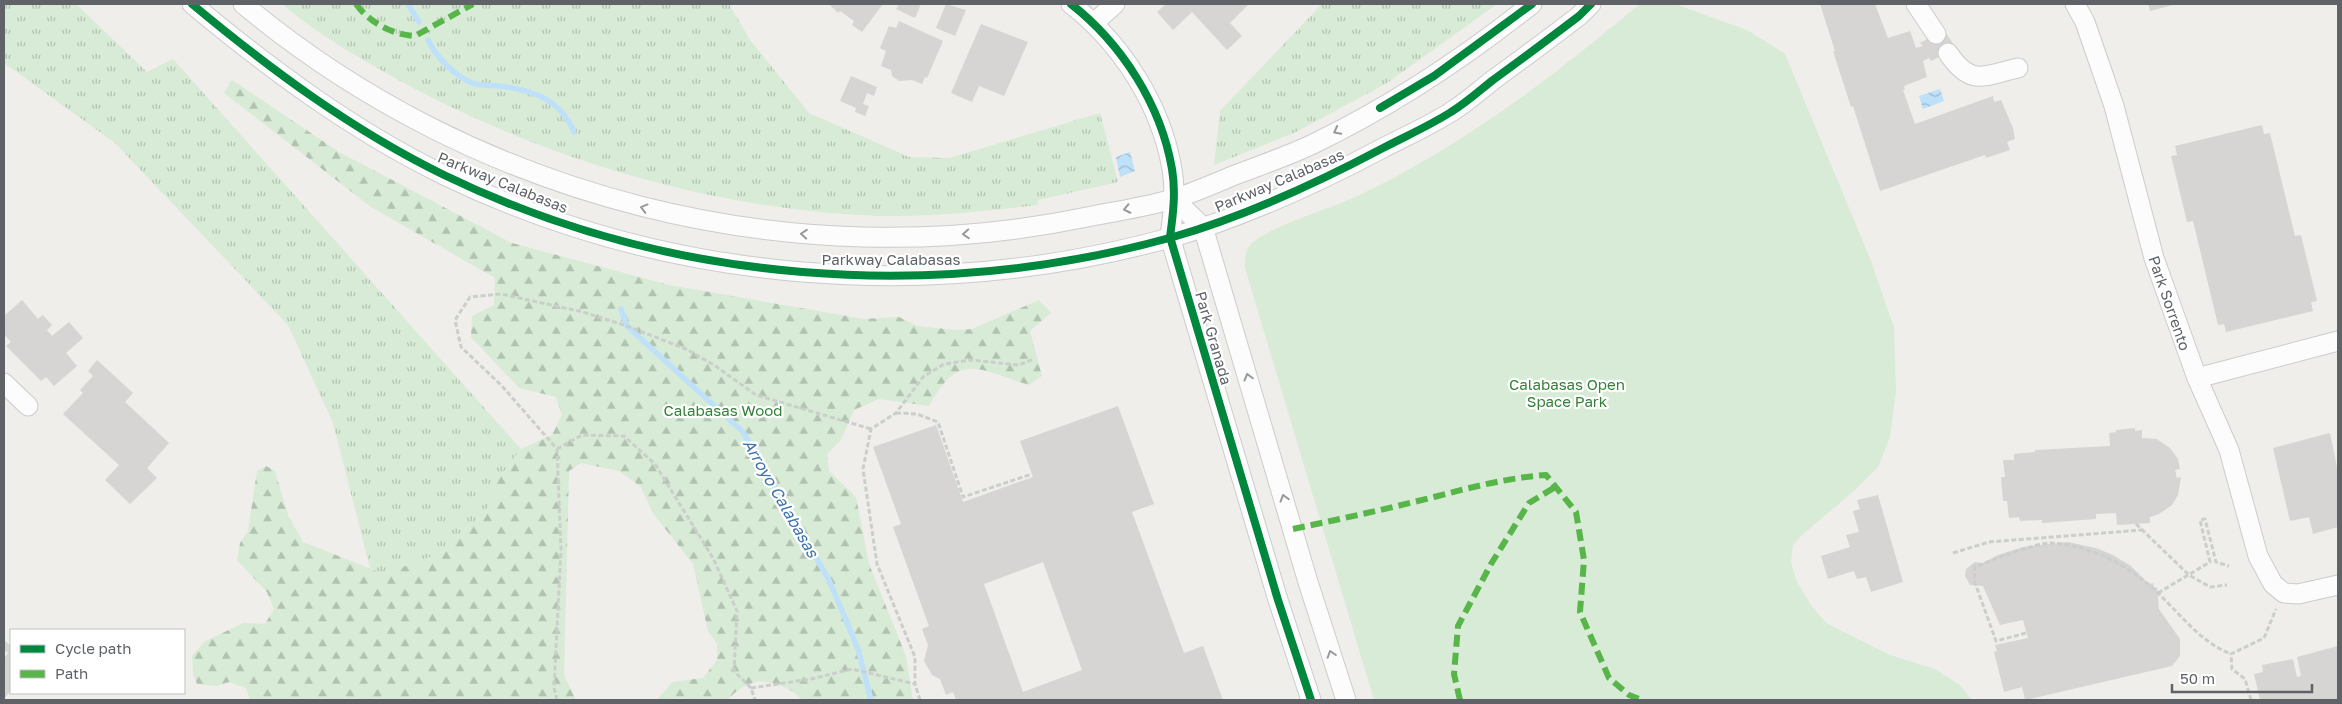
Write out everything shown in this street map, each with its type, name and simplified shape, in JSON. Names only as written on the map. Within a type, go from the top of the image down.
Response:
[{"type":"street","name":"Parkway Calabasas","points":[[192,4],[253,54],[316,100],[389,146],[445,175],[512,204],[638,246],[711,261],[770,269],[846,275],[920,276],[1051,264],[1170,237],[1204,227],[1322,180],[1452,112],[1579,16],[1591,4]]},
{"type":"street","name":"Parkway Calabasas","points":[[243,4],[338,75],[457,141],[523,169],[644,208],[708,223],[782,232],[850,237],[919,238],[1049,225],[1174,199],[1311,145],[1380,108],[1434,76],[1532,4]]},
{"type":"street","name":"Park Granada","points":[[1072,4],[1095,22],[1136,76],[1159,119],[1172,170],[1174,199],[1170,237],[1278,600],[1311,700]]},
{"type":"street","points":[[1095,22],[1115,4]]},
{"type":"street","points":[[1916,4],[1936,34]]},
{"type":"street","name":"Park Sorrento","points":[[2075,4],[2085,22],[2114,106],[2154,258],[2197,378],[2229,450],[2258,556],[2273,584],[2284,593]]},
{"type":"street","points":[[1948,53],[1959,69],[1977,77],[2018,68]]},
{"type":"street","points":[[1174,199],[1204,227]]},
{"type":"street","name":"Park Granada","points":[[1204,227],[1346,700]]},
{"type":"street","points":[[2197,378],[2338,341]]},
{"type":"street","points":[[4,383],[28,406]]},
{"type":"street","points":[[2284,593],[2298,594],[2338,585]]},
{"type":"path","points":[[557,700],[554,688],[561,550],[557,449],[502,386],[462,347],[455,320],[470,297],[501,294],[582,312],[618,323],[686,349],[714,365],[756,395],[871,428]]},
{"type":"path","points":[[920,700],[915,684],[915,657],[877,564],[862,469],[871,428],[896,413],[922,377],[944,364],[970,360],[1019,365],[1034,359]]},
{"type":"path","points":[[896,413],[918,414],[935,420],[964,497],[1032,474]]},
{"type":"path","points":[[557,449],[582,435],[624,436],[654,464],[713,558],[737,611],[734,671],[752,688],[755,700]]},
{"type":"path","points":[[2158,593],[2210,562],[2200,520],[2205,519],[2216,562],[2229,566]]},
{"type":"path","points":[[2136,524],[2189,575],[2210,587],[2227,585]]},
{"type":"path","points":[[1953,553],[1989,542],[2142,530]]},
{"type":"path","points":[[2026,633],[1996,641],[1974,580],[1975,567],[1993,559],[2050,543],[2091,549],[2125,568],[2158,593],[2205,641],[2231,654]]},
{"type":"path","points":[[2231,654],[2264,638],[2284,593]]},
{"type":"path","points":[[2231,654],[2232,669],[2245,679],[2251,700]]},
{"type":"path","points":[[752,688],[811,679],[852,669],[915,684]]},
{"type":"green space","points":[[4,4],[76,4],[147,72],[173,59],[521,449],[497,481],[485,516],[461,532],[449,550],[384,574],[370,568],[333,423],[288,325],[115,143],[4,63]]},
{"type":"green space","points":[[282,4],[729,4],[750,40],[809,113],[909,157],[949,158],[1100,113],[1118,182],[1038,200],[1038,205],[921,216],[881,216],[822,212],[762,205],[703,194],[586,162],[474,118],[421,92],[367,62],[313,28]]},
{"type":"green space","points":[[1322,4],[1497,4],[1387,83],[1296,132],[1214,165],[1220,111]]},
{"type":"green space","name":"Calabasas Open Space Park","points":[[1640,4],[1675,4],[1747,30],[1785,54],[1871,261],[1894,328],[1896,392],[1890,437],[1878,467],[1793,545],[1791,562],[1796,580],[1811,605],[1826,623],[1890,655],[1935,669],[1960,685],[1972,700],[1374,700],[1245,268],[1247,250],[1253,242],[1264,235],[1351,199],[1429,158],[1466,135],[1572,59]]},
{"type":"green space","name":"Calabasas Wood","points":[[232,80],[339,152],[512,243],[669,285],[864,319],[899,317],[917,326],[956,330],[972,329],[1039,300],[1051,313],[1030,331],[1042,376],[1029,385],[983,370],[971,369],[961,371],[951,377],[940,388],[929,406],[879,399],[854,410],[841,440],[827,454],[829,471],[856,497],[869,564],[906,656],[913,700],[802,700],[799,696],[782,686],[762,682],[744,686],[728,700],[657,700],[672,682],[703,678],[717,660],[717,644],[708,631],[693,564],[652,512],[641,487],[619,471],[581,463],[569,471],[564,675],[576,700],[250,700],[246,688],[229,682],[216,686],[197,684],[193,674],[192,656],[204,642],[243,623],[265,624],[274,609],[267,592],[237,560],[240,543],[248,531],[257,471],[266,466],[275,471],[288,515],[303,542],[384,574],[449,550],[461,532],[485,516],[497,481],[521,449],[552,435],[562,415],[556,397],[519,388],[471,337],[472,316],[494,305],[495,278],[371,207],[224,93]]},
{"type":"water","points":[[1940,89],[1944,101],[1923,109],[1919,96]]},
{"type":"water","points":[[1130,152],[1135,171],[1120,177],[1116,157]]},
{"type":"building","points":[[829,4],[883,4],[862,32],[852,25],[854,21],[840,11],[838,13]]},
{"type":"building","points":[[899,4],[921,4],[915,18],[896,9]]},
{"type":"building","points":[[946,4],[966,10],[955,36],[936,28]]},
{"type":"building","points":[[1166,4],[1249,4],[1230,23],[1242,36],[1227,50],[1192,12],[1173,30],[1157,12]]},
{"type":"building","points":[[1820,4],[1875,4],[1888,38],[1910,31],[1916,48],[1923,46],[1920,43],[1936,34],[1942,27],[1954,45],[1948,53],[1931,61],[1929,58],[1923,61],[1927,77],[1904,86],[1905,89],[1903,90],[1915,124],[1993,96],[1994,102],[2001,100],[2013,128],[2015,139],[2007,142],[2010,150],[1986,158],[1985,155],[1880,191],[1833,51],[1835,51]]},
{"type":"building","points":[[2148,4],[2177,4],[2150,11]]},
{"type":"building","points":[[899,21],[943,41],[927,78],[925,77],[922,84],[912,80],[899,81],[892,76],[891,70],[881,66],[886,51],[880,48],[889,26],[896,28]]},
{"type":"building","points":[[981,24],[1028,42],[1004,96],[979,86],[972,102],[951,93]]},
{"type":"building","points":[[851,76],[877,87],[874,96],[867,93],[863,104],[869,106],[865,116],[855,112],[856,108],[840,101]]},
{"type":"building","points":[[2262,125],[2264,134],[2270,133],[2295,236],[2301,235],[2317,301],[2311,302],[2313,311],[2226,332],[2224,324],[2218,325],[2193,221],[2187,222],[2171,156],[2177,155],[2175,146]]},
{"type":"building","points":[[22,300],[38,319],[43,315],[52,325],[47,330],[52,336],[69,322],[83,338],[66,353],[77,366],[54,386],[46,377],[41,381],[6,346],[11,342],[4,334],[4,316]]},
{"type":"building","points":[[97,360],[133,393],[125,402],[169,443],[147,468],[157,478],[130,504],[105,480],[119,465],[63,414],[83,393],[80,390],[93,376],[88,371]]},
{"type":"building","points":[[1118,406],[1154,504],[1132,512],[1184,653],[1203,646],[1223,700],[956,700],[953,692],[946,695],[940,679],[932,675],[924,661],[928,645],[922,629],[929,626],[893,527],[901,524],[873,447],[936,425],[963,502],[1033,477],[1020,441]],"holes":[[[1043,562],[1082,670],[1023,692],[984,584]]]},
{"type":"building","points":[[2135,428],[2135,431],[2142,430],[2142,438],[2157,439],[2170,448],[2178,459],[2180,469],[2175,470],[2177,478],[2181,477],[2178,495],[2172,505],[2159,514],[2150,517],[2150,523],[2117,525],[2116,513],[2096,514],[2096,519],[2042,523],[2042,520],[2020,521],[2019,517],[2009,518],[2007,501],[2003,501],[2001,477],[2005,477],[2003,460],[2014,460],[2014,454],[2035,452],[2035,450],[2110,446],[2109,433],[2116,432],[2116,430]]},
{"type":"building","points":[[2330,433],[2338,472],[2338,527],[2313,534],[2309,517],[2290,521],[2273,448]]},
{"type":"building","points":[[1878,495],[1903,582],[1871,592],[1866,577],[1857,579],[1854,571],[1828,579],[1821,556],[1850,547],[1846,535],[1859,532],[1853,511],[1860,509],[1857,500]]},
{"type":"building","points":[[2068,542],[2096,548],[2113,555],[2131,566],[2149,584],[2153,583],[2154,588],[2157,587],[2159,609],[2180,639],[2180,656],[2172,666],[2025,700],[2022,687],[2004,692],[1994,652],[1997,651],[1995,645],[2028,638],[2023,620],[2000,625],[1983,586],[1970,585],[1965,576],[1966,569],[1975,562],[1983,563],[1998,555],[2023,547]]},
{"type":"building","points":[[4,640],[10,645],[10,691],[4,699],[4,658],[8,653],[4,650]]},
{"type":"building","points":[[2338,646],[2338,700],[2260,700],[2254,674],[2263,672],[2262,665],[2293,659],[2297,677],[2301,676],[2297,657]]},
{"type":"waterway","name":"Arroyo Calabasas","points":[[408,4],[419,22]]},
{"type":"waterway","name":"Arroyo Calabasas","points":[[428,40],[436,53],[459,76],[478,85],[523,90],[544,98],[561,111],[574,132]]},
{"type":"waterway","name":"Arroyo Calabasas","points":[[621,309],[627,326],[743,432],[829,580],[858,649],[871,700]]},
{"type":"marked path","points":[[356,4],[374,22],[398,33],[415,36],[473,4]]},
{"type":"marked path","points":[[1293,529],[1381,510],[1490,483],[1546,475],[1576,512],[1584,560],[1580,612],[1609,678],[1629,695],[1642,700]]},
{"type":"marked path","points":[[1460,700],[1454,674],[1458,626],[1491,564],[1529,503],[1557,486]]},
{"type":"cycle path","points":[[192,4],[251,52],[344,118],[444,175],[530,212],[619,240],[710,260],[802,272],[896,276],[989,271],[1082,258],[1173,237],[1254,209],[1333,174],[1443,117],[1462,105],[1579,16],[1591,4]]},
{"type":"cycle path","points":[[1071,4],[1090,20],[1122,57],[1149,99],[1167,145],[1174,186],[1170,237],[1278,600],[1311,700]]},
{"type":"cycle path","points":[[1380,108],[1434,76],[1532,4]]}]
